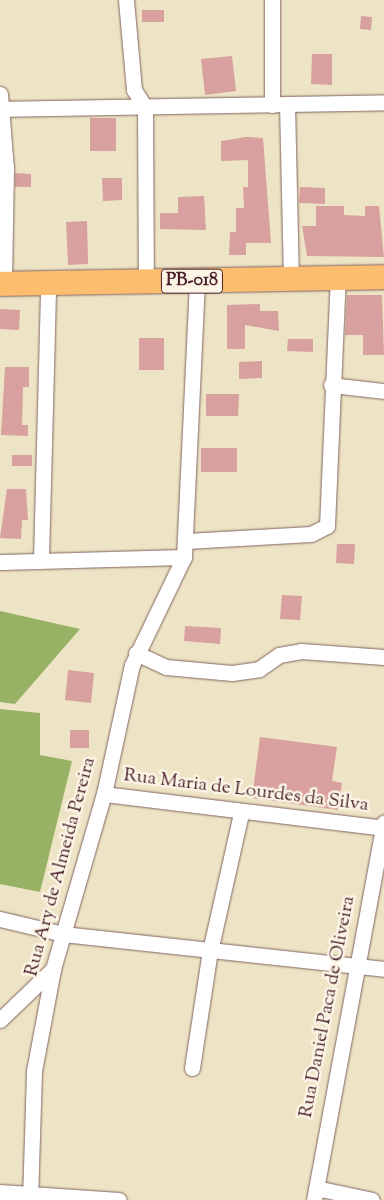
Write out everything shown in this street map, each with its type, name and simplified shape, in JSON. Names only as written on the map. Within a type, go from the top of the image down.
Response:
[{"type":"main road","name":"PB-018","points":[[2,284],[384,277]]},
{"type":"street","points":[[126,0],[134,90],[145,107],[146,280]]},
{"type":"street","points":[[272,0],[291,279]]},
{"type":"street","points":[[2,284],[1,104],[145,107],[384,102]]},
{"type":"street","points":[[0,562],[185,549],[323,530],[329,520],[331,385],[338,278]]},
{"type":"street","points":[[185,549],[197,281]]},
{"type":"street","points":[[41,559],[48,284]]},
{"type":"street","points":[[331,385],[384,391]]},
{"type":"street","name":"Rua Ary de Almeida Pereira","points":[[30,1197],[34,1072],[53,969],[104,794],[136,653],[185,549]]},
{"type":"street","points":[[136,653],[166,667],[232,673],[259,669],[279,655],[301,651],[384,656]]},
{"type":"street","name":"Rua Maria de Lourdes da Silva","points":[[104,794],[241,813],[384,826]]},
{"type":"street","points":[[192,1068],[210,951],[241,813]]},
{"type":"street","name":"Rua Daniel Paca de Oliveira","points":[[315,1194],[355,965],[384,826]]},
{"type":"street","points":[[0,919],[63,934],[384,969]]},
{"type":"street","points":[[0,1020],[53,969]]},
{"type":"street","points":[[0,1192],[30,1197],[119,1200]]},
{"type":"street","points":[[315,1194],[372,1200]]},
{"type":"green space","points":[[0,611],[80,629],[15,704],[0,702]]},
{"type":"green space","points":[[0,709],[40,713],[40,755],[72,761],[40,892],[0,884]]},
{"type":"building","points":[[142,10],[164,10],[164,22],[142,22]]},
{"type":"building","points":[[361,16],[372,17],[371,30],[360,29]]},
{"type":"building","points":[[312,54],[332,54],[332,85],[311,84]]},
{"type":"building","points":[[232,56],[236,91],[205,95],[201,59]]},
{"type":"building","points":[[90,118],[116,118],[116,151],[90,151]]},
{"type":"building","points":[[246,137],[263,138],[271,243],[246,243],[246,255],[229,255],[230,232],[236,232],[236,208],[244,208],[243,187],[248,187],[248,160],[221,161],[221,141]]},
{"type":"building","points":[[15,173],[31,174],[31,187],[15,187]]},
{"type":"building","points":[[102,178],[122,178],[122,200],[103,201]]},
{"type":"building","points":[[300,187],[325,188],[325,204],[299,203]]},
{"type":"building","points":[[204,196],[206,230],[160,229],[160,213],[178,213],[178,197]]},
{"type":"building","points":[[316,206],[344,206],[344,215],[365,216],[365,206],[379,206],[384,257],[307,256],[302,226],[316,226]]},
{"type":"building","points":[[87,221],[88,264],[68,265],[66,222]]},
{"type":"building","points":[[347,295],[382,295],[384,355],[363,355],[363,335],[345,335]]},
{"type":"building","points":[[260,304],[260,311],[278,311],[279,331],[245,325],[245,349],[227,349],[227,305]]},
{"type":"building","points":[[0,309],[20,310],[19,330],[0,329]]},
{"type":"building","points":[[139,338],[164,338],[164,370],[139,370]]},
{"type":"building","points":[[288,339],[313,339],[313,352],[287,351]]},
{"type":"building","points":[[262,361],[262,378],[239,379],[239,362]]},
{"type":"building","points":[[5,367],[29,367],[29,387],[23,387],[22,425],[28,425],[28,436],[1,435]]},
{"type":"building","points":[[206,394],[239,394],[238,416],[206,416]]},
{"type":"building","points":[[201,448],[237,448],[237,472],[201,472]]},
{"type":"building","points":[[12,455],[32,455],[32,466],[12,466]]},
{"type":"building","points":[[7,489],[26,489],[28,520],[22,520],[21,539],[0,538]]},
{"type":"building","points":[[337,544],[355,544],[354,564],[336,563]]},
{"type":"building","points":[[282,595],[302,596],[300,620],[280,619]]},
{"type":"building","points":[[185,626],[221,628],[220,644],[184,641]]},
{"type":"building","points":[[68,670],[94,673],[91,703],[65,700]]},
{"type":"building","points":[[70,730],[89,730],[89,748],[70,748]]},
{"type":"building","points":[[260,737],[337,747],[332,781],[342,783],[338,810],[252,798]]}]
